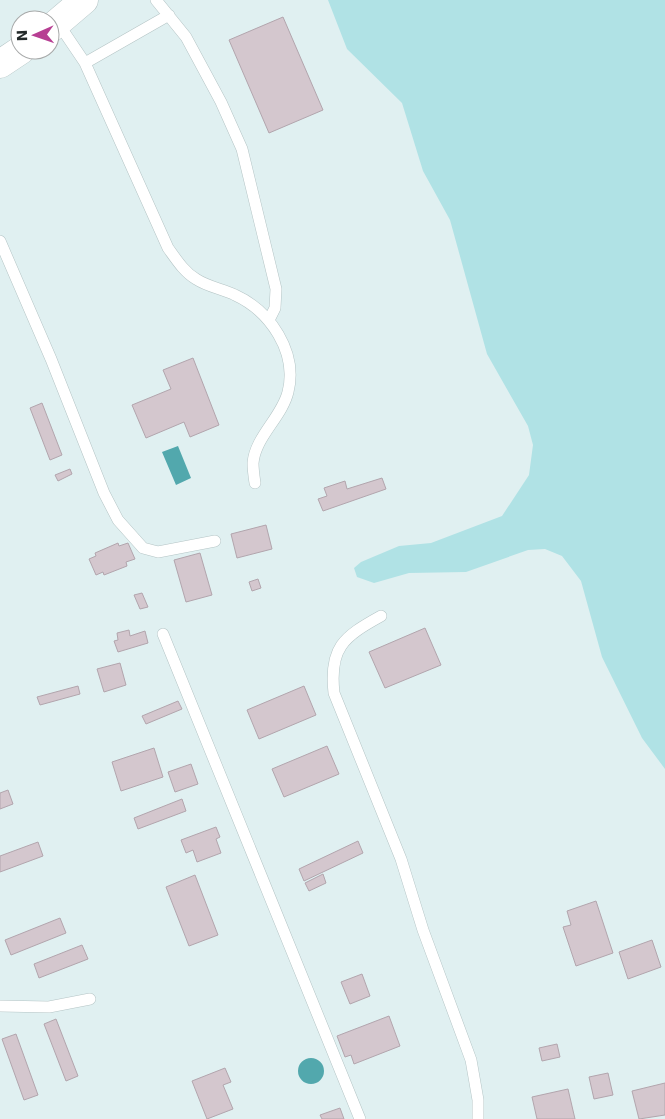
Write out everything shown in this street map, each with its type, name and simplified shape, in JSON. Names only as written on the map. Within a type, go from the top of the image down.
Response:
[{"type":"street","points":[[60,21],[84,0]]},
{"type":"lane","points":[[156,0],[186,37],[213,85],[242,149],[276,289],[275,308],[269,320]]},
{"type":"lane","points":[[85,63],[169,16]]},
{"type":"lane","points":[[60,33],[85,63],[168,248],[182,267],[197,280],[236,295],[252,305],[269,320],[280,337],[290,367],[288,392],[272,425],[261,441],[253,462],[255,483]]},
{"type":"lane","points":[[0,241],[51,359],[104,493],[118,520],[143,548],[158,552],[215,541]]},
{"type":"lane","points":[[381,616],[353,631],[338,651],[331,670],[334,693],[401,859],[423,930],[471,1060],[478,1100],[478,1119]]},
{"type":"lane","points":[[163,634],[360,1119]]},
{"type":"lane","points":[[0,1006],[49,1007],[90,999]]},
{"type":"shaded area","points":[[328,0],[665,0],[665,769],[642,738],[602,657],[581,581],[562,556],[545,549],[528,550],[466,572],[409,573],[374,583],[357,577],[354,568],[361,562],[399,546],[431,543],[502,516],[529,475],[533,445],[528,426],[487,354],[450,220],[423,171],[402,103],[347,49]]},
{"type":"shaded area","points":[[178,446],[191,478],[176,485],[162,452]]},
{"type":"shaded area","points":[[311,1058],[320,1062],[324,1071],[320,1080],[311,1084],[302,1080],[298,1071],[302,1062]]},
{"type":"building","points":[[283,17],[323,110],[269,133],[229,40]]},
{"type":"building","points":[[193,358],[219,425],[190,437],[184,422],[146,438],[132,405],[171,389],[163,370]]},
{"type":"building","points":[[42,403],[62,455],[50,460],[30,408]]},
{"type":"building","points":[[70,469],[72,474],[58,481],[55,475]]},
{"type":"building","points":[[382,478],[386,489],[323,511],[318,499],[327,496],[324,488],[345,481],[347,489]]},
{"type":"building","points":[[266,525],[272,549],[237,558],[231,534]]},
{"type":"building","points":[[118,543],[119,546],[128,543],[135,559],[126,562],[127,566],[104,575],[103,572],[96,575],[89,559],[96,556],[95,553]]},
{"type":"building","points":[[200,553],[212,595],[186,602],[174,560]]},
{"type":"building","points":[[258,579],[261,588],[252,591],[249,582]]},
{"type":"building","points":[[142,593],[148,607],[140,609],[134,595]]},
{"type":"building","points":[[425,628],[441,665],[385,688],[369,652]]},
{"type":"building","points":[[129,630],[130,636],[145,631],[148,643],[118,652],[114,641],[118,640],[117,633]]},
{"type":"building","points":[[120,663],[126,685],[104,692],[97,669]]},
{"type":"building","points":[[78,686],[80,694],[40,705],[37,697]]},
{"type":"building","points":[[304,686],[316,715],[259,739],[247,710]]},
{"type":"building","points":[[178,701],[182,709],[146,724],[142,716]]},
{"type":"building","points":[[327,746],[339,774],[284,797],[272,769]]},
{"type":"building","points":[[154,748],[163,777],[121,791],[112,762]]},
{"type":"building","points":[[191,764],[198,784],[175,792],[168,772]]},
{"type":"building","points":[[8,790],[13,804],[0,809],[0,793]]},
{"type":"building","points":[[182,799],[186,811],[138,829],[134,818]]},
{"type":"building","points":[[216,827],[220,837],[216,839],[221,853],[197,862],[193,850],[186,853],[181,840]]},
{"type":"building","points":[[358,841],[363,853],[304,881],[299,869]]},
{"type":"building","points":[[38,842],[43,856],[0,872],[0,856]]},
{"type":"building","points":[[323,874],[326,883],[309,891],[305,883]]},
{"type":"building","points":[[195,875],[218,935],[189,946],[166,887]]},
{"type":"building","points":[[596,901],[613,953],[576,966],[563,927],[571,925],[567,911]]},
{"type":"building","points":[[60,918],[66,933],[11,955],[5,940]]},
{"type":"building","points":[[652,940],[661,967],[628,979],[619,952]]},
{"type":"building","points":[[82,945],[88,959],[39,978],[34,964]]},
{"type":"building","points":[[362,974],[370,996],[350,1004],[341,982]]},
{"type":"building","points":[[389,1016],[400,1046],[354,1064],[351,1055],[345,1057],[337,1036]]},
{"type":"building","points":[[56,1019],[78,1076],[66,1081],[44,1024]]},
{"type":"building","points":[[16,1034],[38,1095],[24,1100],[2,1039]]},
{"type":"building","points":[[557,1044],[560,1057],[542,1061],[539,1048]]},
{"type":"building","points":[[225,1068],[231,1082],[223,1085],[233,1109],[207,1119],[192,1081]]},
{"type":"building","points":[[608,1073],[613,1095],[594,1099],[589,1077]]},
{"type":"building","points":[[665,1083],[665,1115],[639,1119],[632,1091]]},
{"type":"building","points":[[568,1089],[575,1119],[537,1119],[532,1097]]},
{"type":"building","points":[[340,1108],[344,1119],[322,1119],[320,1115]]}]
